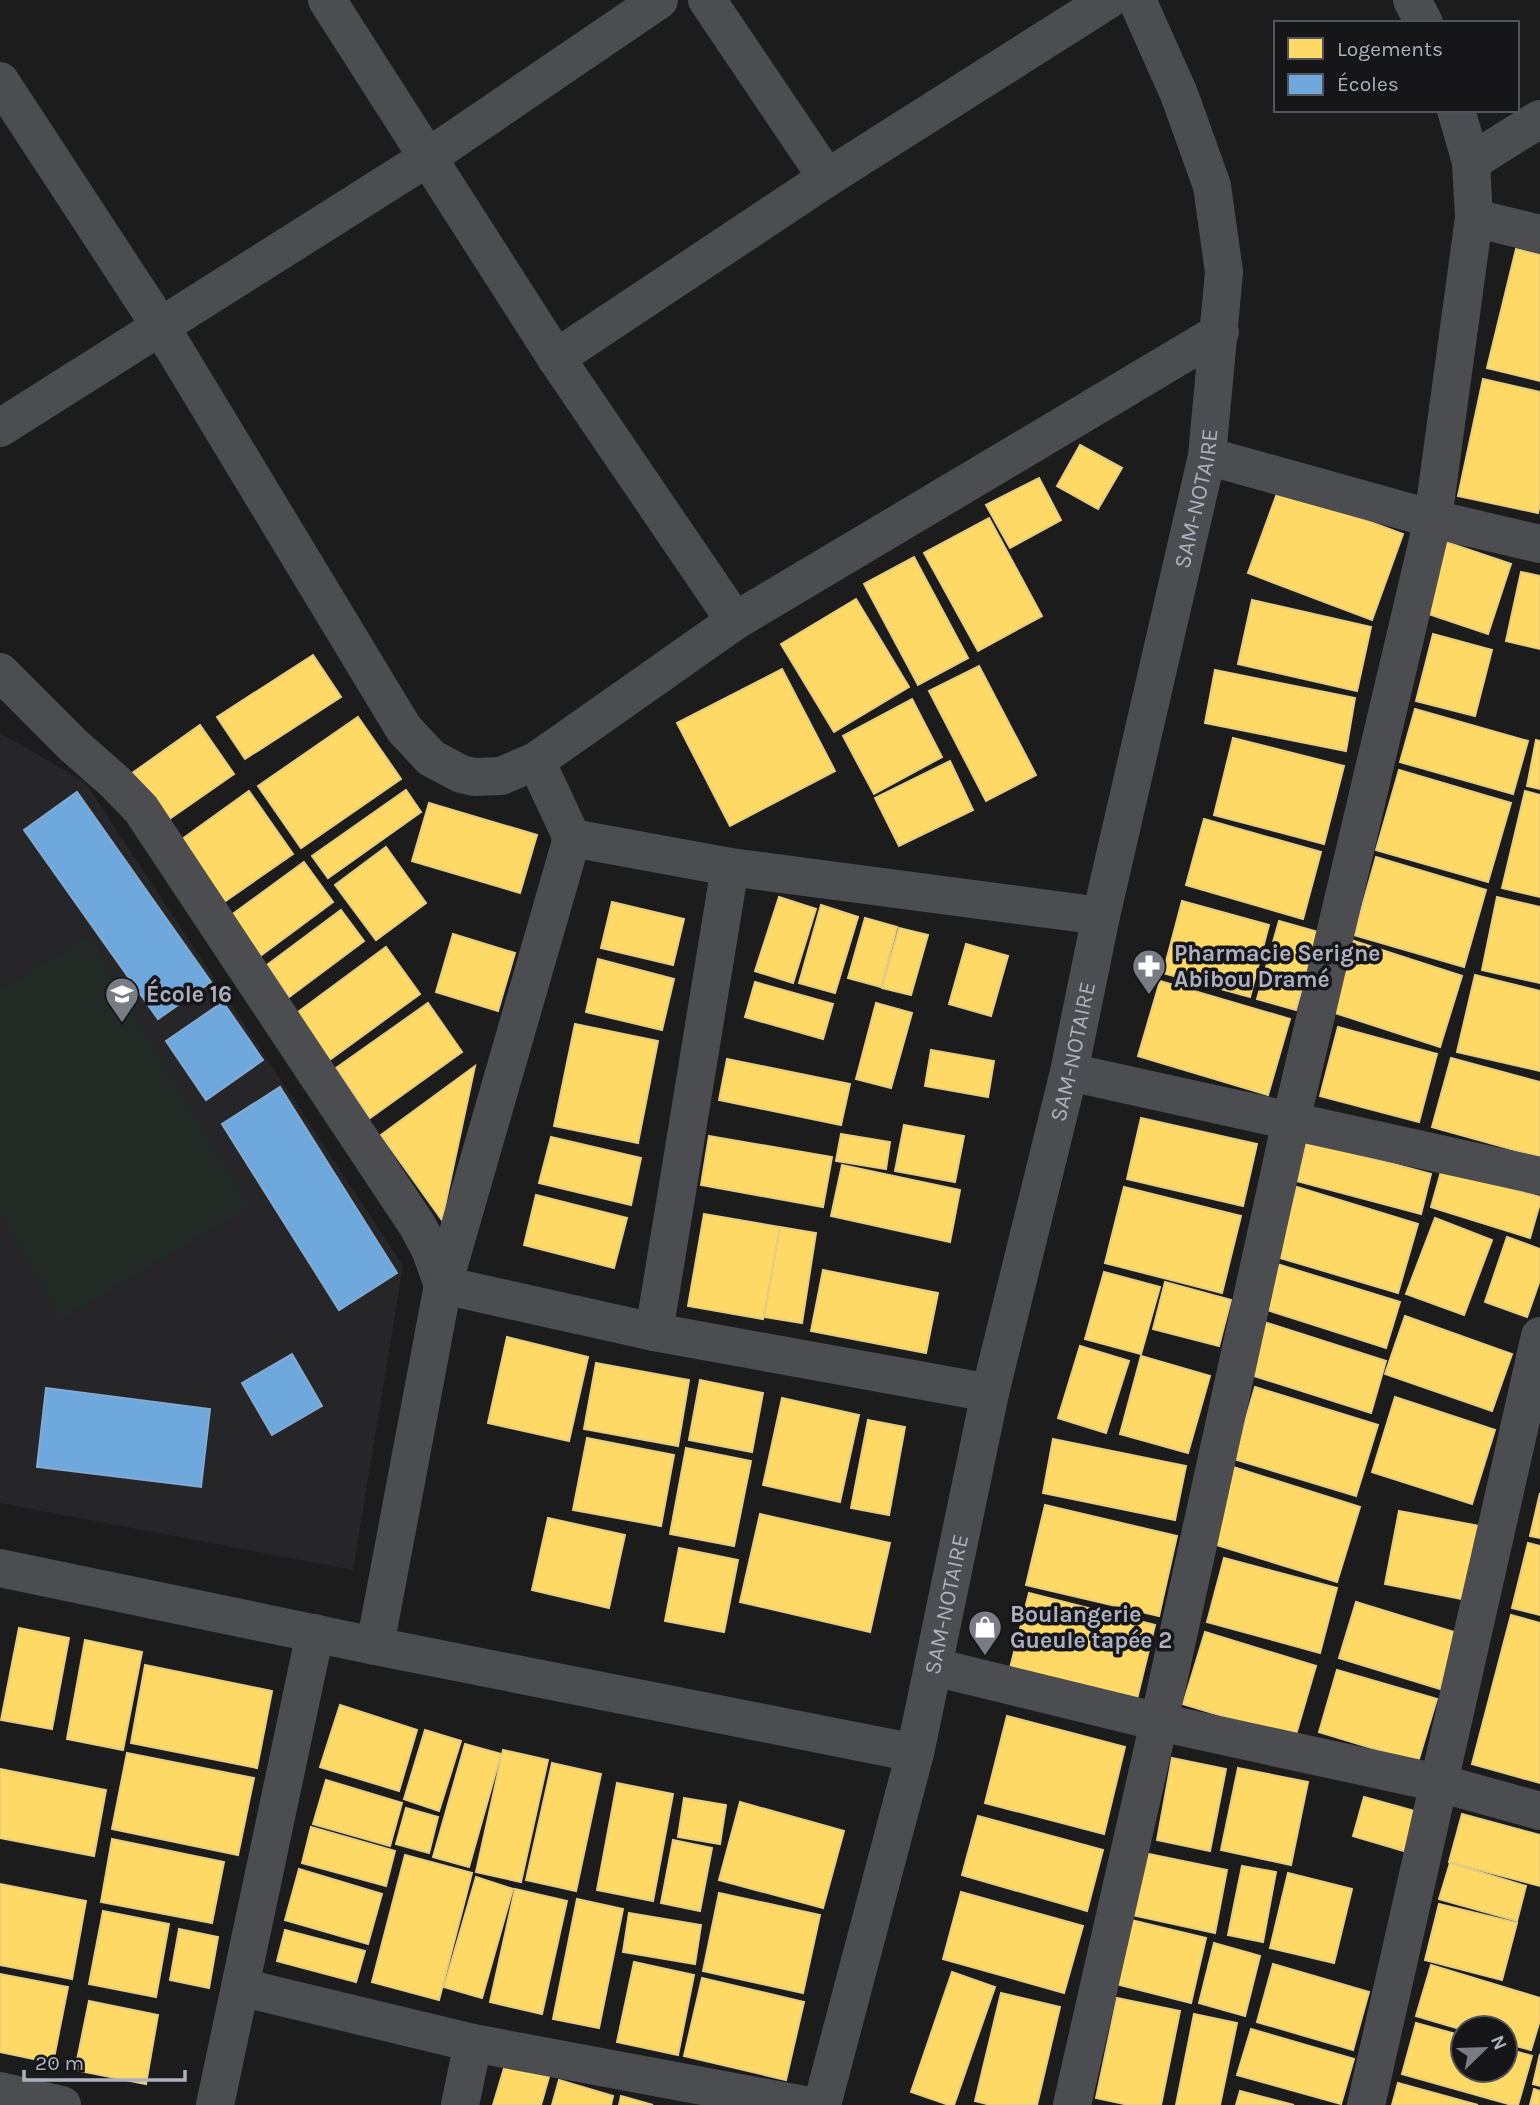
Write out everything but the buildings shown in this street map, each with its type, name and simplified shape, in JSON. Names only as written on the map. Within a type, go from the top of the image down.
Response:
[{"type":"street","points":[[327,0],[556,358],[735,621]]},
{"type":"street","points":[[0,428],[427,158],[659,0]]},
{"type":"street","points":[[707,0],[827,178]]},
{"type":"street","points":[[556,358],[827,178],[1108,0]]},
{"type":"street","name":"SAM-NOTAIRE","points":[[822,2105],[915,1753],[990,1393],[1069,1072],[1101,916],[1207,456],[1224,272],[1212,186],[1179,94],[1137,0]]},
{"type":"street","points":[[1412,0],[1422,21]]},
{"type":"street","points":[[0,81],[161,327],[404,729],[430,758],[461,774],[474,777],[501,776],[536,761],[735,621],[1220,332]]},
{"type":"street","points":[[1072,2105],[1291,1121],[1433,519],[1474,219],[1471,162],[1456,112]]},
{"type":"street","points":[[1471,162],[1540,119]]},
{"type":"street","points":[[1474,219],[1540,234]]},
{"type":"street","points":[[1207,456],[1433,519],[1540,544]]},
{"type":"street","points":[[0,672],[141,809],[417,1225],[443,1285]]},
{"type":"street","points":[[374,1646],[443,1285],[572,838],[536,761]]},
{"type":"street","points":[[572,838],[730,867],[1101,916]]},
{"type":"street","points":[[654,1332],[730,867]]},
{"type":"street","points":[[1069,1072],[1540,1176]]},
{"type":"street","points":[[443,1285],[654,1332],[990,1393]]},
{"type":"street","points":[[1366,2105],[1540,1336]]},
{"type":"street","points":[[0,1567],[374,1646],[915,1753]]},
{"type":"street","points":[[215,2105],[315,1633]]},
{"type":"street","points":[[934,1667],[1159,1722],[1439,1783],[1540,1811]]},
{"type":"street","points":[[240,1987],[473,2043],[804,2105]]},
{"type":"street","points":[[460,2105],[473,2043]]},
{"type":"street","points":[[0,2091],[62,2105]]},
{"type":"shaded area","name":"École 16","points":[[0,733],[85,782],[403,1266],[353,1570],[0,1503]]},
{"type":"shaded area","points":[[88,937],[249,1207],[62,1319],[0,1214],[0,990]]},
{"type":"place","name":"Pharmacie Serigne Abibou Dramé","points":[[1149,996]]},
{"type":"place","name":"École 16","points":[[122,1024]]},
{"type":"place","name":"Boulangerie Gueule tapée 2","points":[[985,1657]]}]
